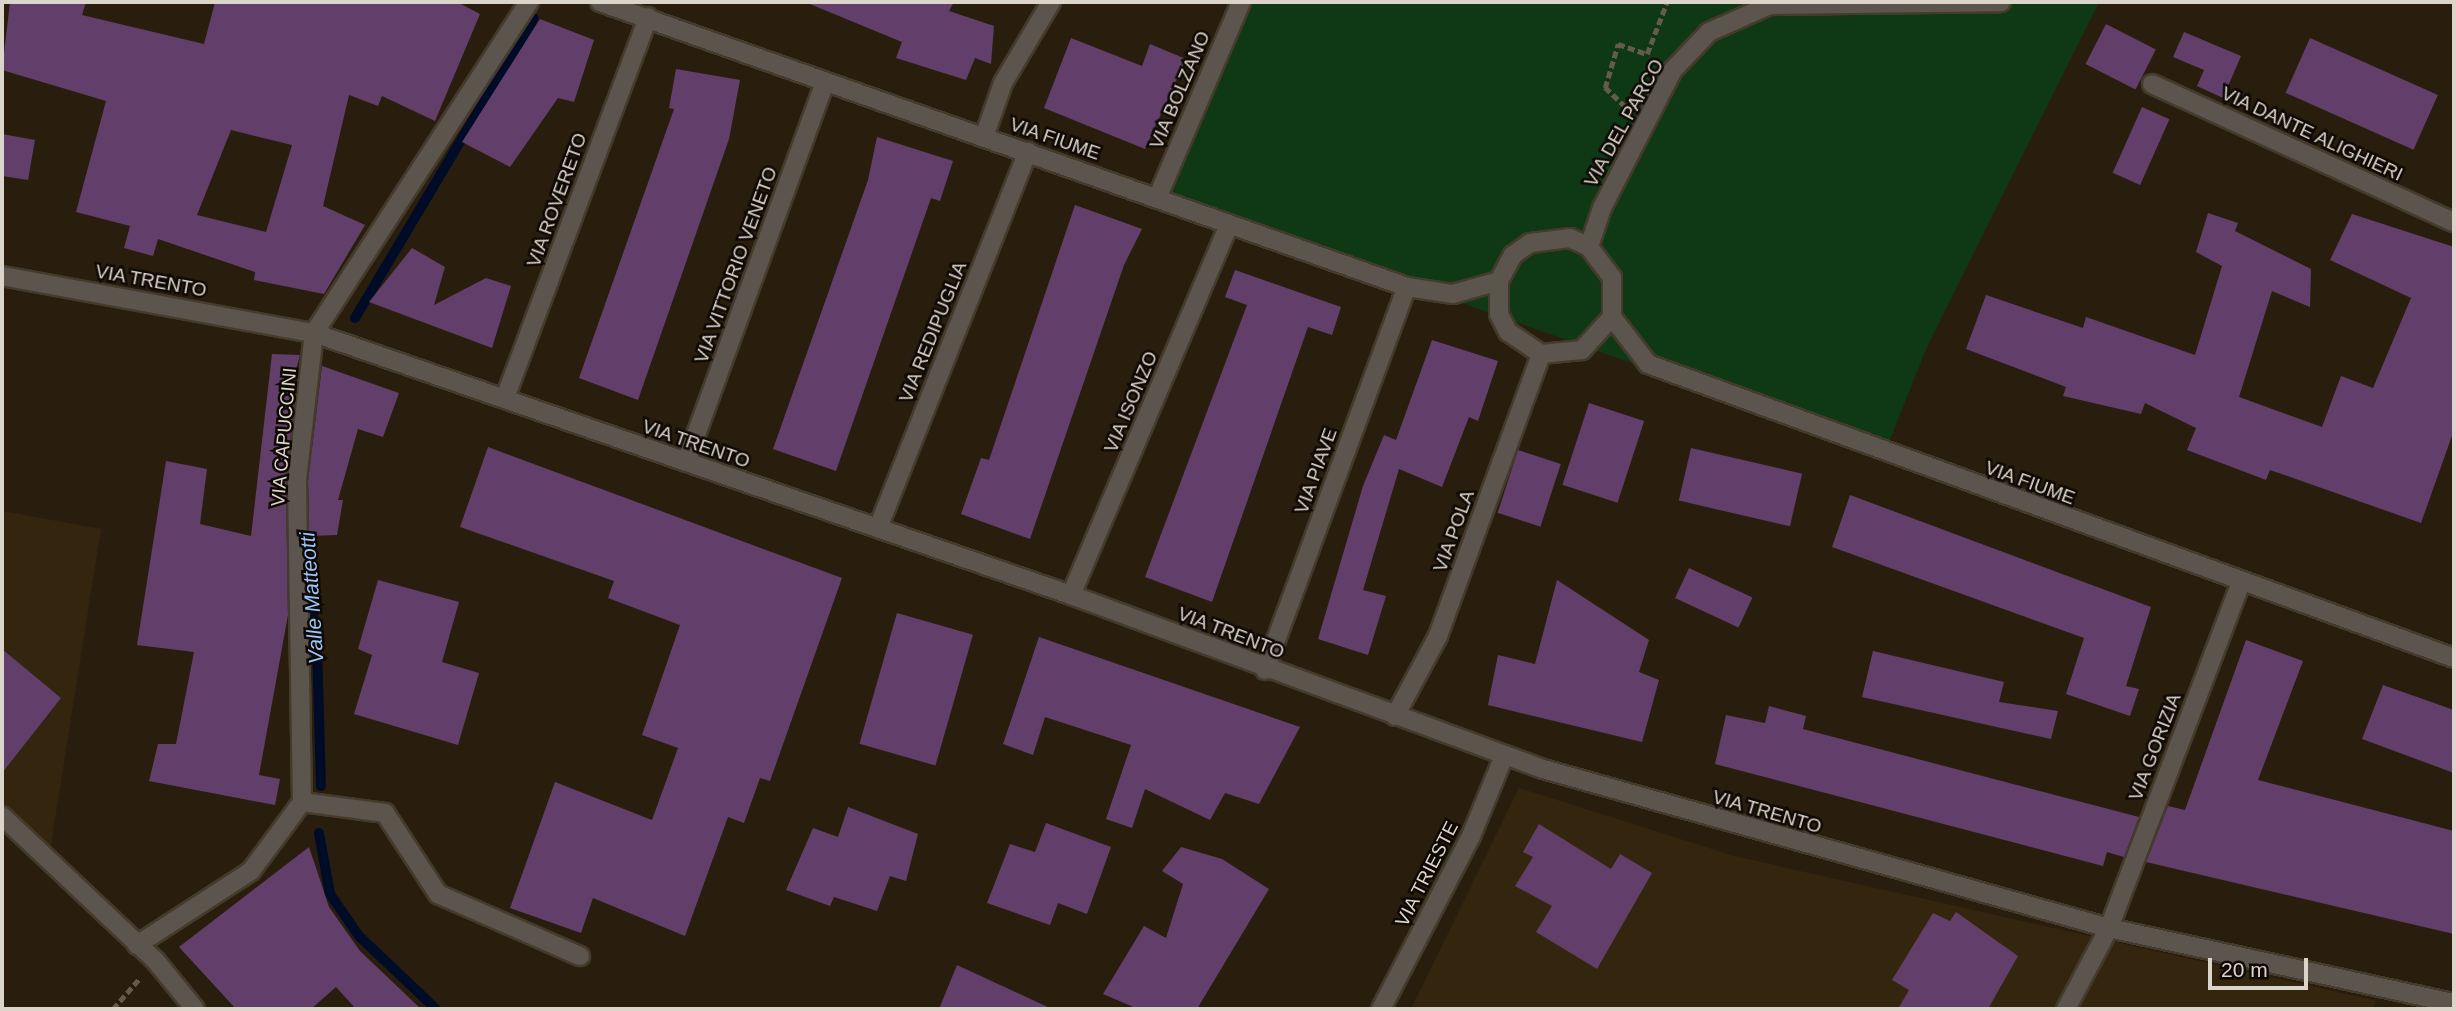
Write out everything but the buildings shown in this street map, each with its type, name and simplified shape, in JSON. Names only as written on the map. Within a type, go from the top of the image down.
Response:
[{"type":"street","name":"VIA CAPUCCINI","points":[[302,802],[297,480],[314,333],[529,2]]},
{"type":"street","name":"VIA FIUME","points":[[600,2],[648,17],[825,83],[1157,195],[1230,225],[1407,287],[1453,294],[1499,281]]},
{"type":"street","points":[[984,137],[1003,83],[1051,2]]},
{"type":"street","name":"VIA BOLZANO","points":[[1157,195],[1241,2]]},
{"type":"street","name":"VIA DEL PARCO","points":[[1589,247],[1643,125],[1674,70],[1709,33],[1770,5],[2001,2]]},
{"type":"street","name":"VIA ROVERETO","points":[[505,398],[648,17]]},
{"type":"street","name":"VIA VITTORIO VENETO","points":[[686,462],[825,83]]},
{"type":"street","name":"VIA DANTE ALIGHIERI","points":[[2152,84],[2454,222]]},
{"type":"street","name":"VIA REDIPUGLIA","points":[[878,528],[1028,152]]},
{"type":"street","name":"VIA ISONZO","points":[[1071,594],[1230,225]]},
{"type":"street","points":[[1570,238],[1589,247],[1612,277],[1612,317],[1582,350],[1541,354],[1508,332],[1499,313],[1499,281],[1513,255],[1530,243],[1570,238]]},
{"type":"street","name":"VIA TRENTO","points":[[2,276],[314,333],[1071,594],[1265,670],[1504,756],[2109,928],[2454,1003]]},
{"type":"street","name":"VIA PIAVE","points":[[1265,670],[1407,287]]},
{"type":"street","name":"VIA FIUME","points":[[1612,317],[1648,364],[2454,658]]},
{"type":"street","name":"VIA POLA","points":[[1395,716],[1438,636],[1541,354]]},
{"type":"street","name":"VIA GORIZIA","points":[[2066,1009],[2109,928],[2241,582]]},
{"type":"street","name":"VIA TRIESTE","points":[[1381,1009],[1471,836],[1504,756]]},
{"type":"street","points":[[137,945],[251,871],[302,802],[385,813],[438,894],[580,956]]},
{"type":"street","points":[[2,816],[155,960],[195,1009]]},
{"type":"path","points":[[1643,125],[1605,88],[1618,44],[1647,54],[1667,2]]},
{"type":"path","points":[[113,1009],[155,960]]},
{"type":"shaded area","points":[[2,511],[101,529],[49,857],[2,816]]},
{"type":"shaded area","points":[[1519,788],[1734,856],[2377,1001],[2372,1009],[1411,1009]]},
{"type":"green space","points":[[1241,2],[2099,2],[1927,347],[1885,452],[1158,196]]},
{"type":"waterway","name":"Valle Matteotti","points":[[355,318],[534,18]]},
{"type":"waterway","name":"Valle Matteotti","points":[[306,528],[310,477]]},
{"type":"waterway","name":"Valle Matteotti","points":[[306,557],[317,644],[321,786]]},
{"type":"waterway","name":"Valle Matteotti","points":[[319,833],[330,894],[359,936],[436,1009]]}]
